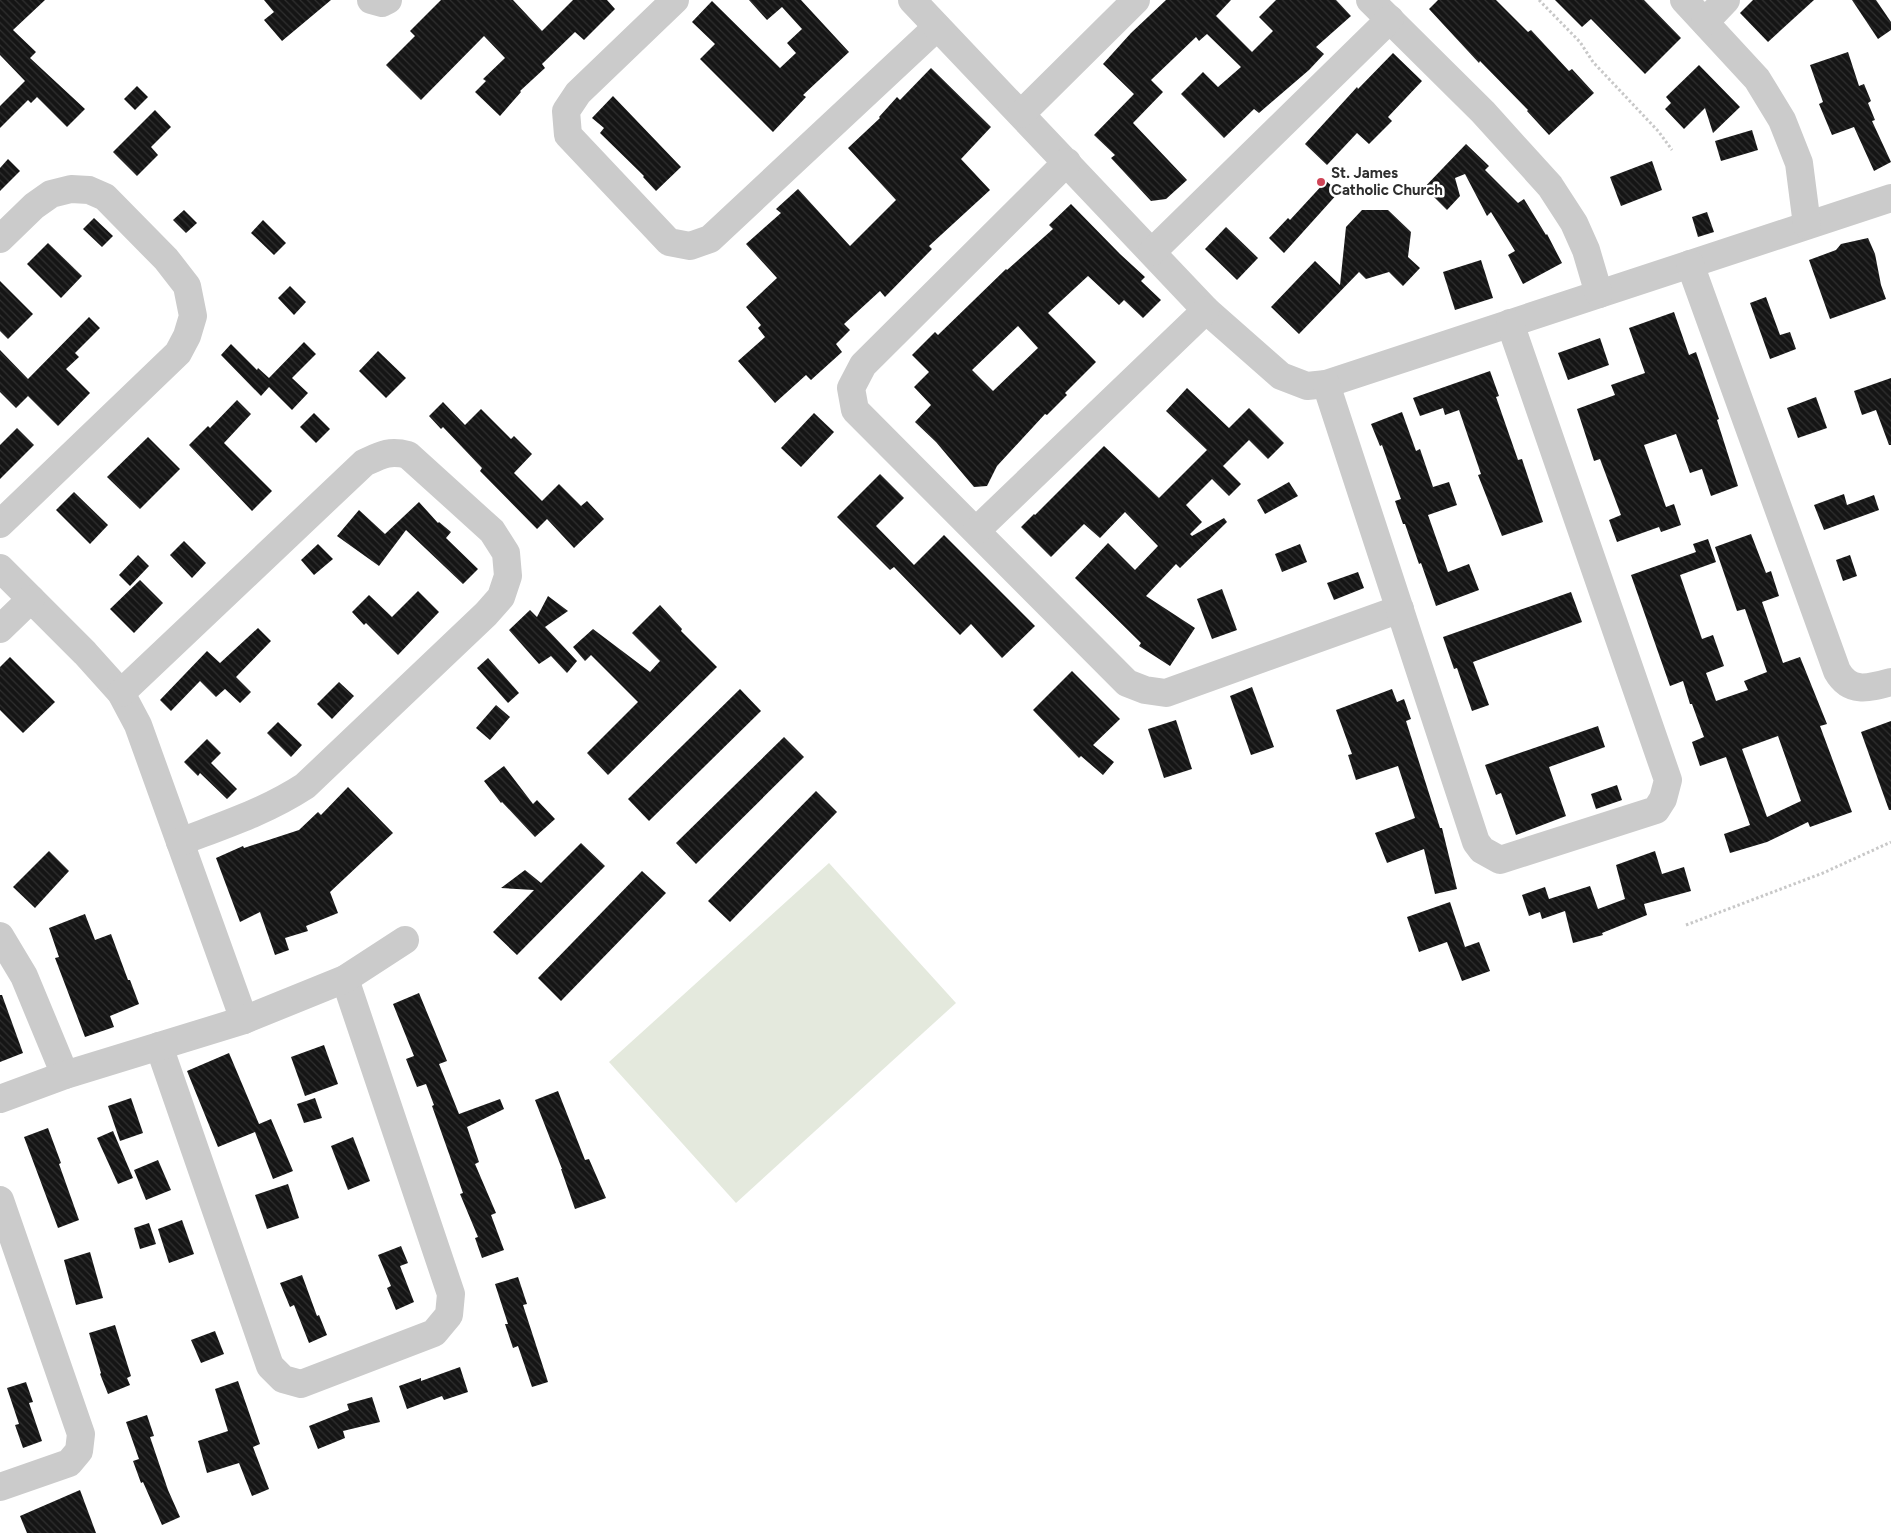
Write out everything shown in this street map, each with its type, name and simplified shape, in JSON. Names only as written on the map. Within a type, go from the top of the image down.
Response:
[{"type":"street","points":[[371,0],[382,3],[388,0]]},
{"type":"street","points":[[675,0],[578,93],[566,111],[568,135],[670,242],[690,246],[710,239],[937,27]]},
{"type":"street","points":[[912,0],[1206,310],[1281,376],[1307,386],[1326,384],[1807,225],[1889,205]]},
{"type":"street","points":[[1021,114],[1136,0]]},
{"type":"street","points":[[1370,0],[1484,112],[1550,186],[1574,224],[1586,250],[1599,294]]},
{"type":"street","points":[[1684,0],[1756,79],[1782,120],[1799,163],[1807,225]]},
{"type":"street","points":[[1705,22],[1726,0]]},
{"type":"street","points":[[1152,252],[1390,19]]},
{"type":"street","points":[[1067,162],[863,365],[851,388],[855,410],[977,530],[1127,683],[1145,690],[1166,693],[1400,609]]},
{"type":"street","points":[[0,239],[34,206],[51,194],[71,189],[89,190],[105,197],[166,259],[187,286],[193,316],[187,336],[178,354],[0,524]]},
{"type":"street","points":[[1690,264],[1837,671],[1842,680],[1852,686],[1869,688],[1891,682]]},
{"type":"street","points":[[977,530],[1206,310]]},
{"type":"street","points":[[1326,384],[1476,842],[1482,850],[1500,860],[1656,810],[1663,799],[1668,780],[1510,323]]},
{"type":"street","points":[[122,693],[364,463],[382,454],[396,452],[408,455],[492,531],[506,553],[508,576],[501,597],[486,614],[305,786],[281,802],[262,811],[180,842]]},
{"type":"street","points":[[0,568],[122,693],[138,725],[244,1020]]},
{"type":"street","points":[[0,629],[31,599]]},
{"type":"street","points":[[0,936],[24,976],[65,1075]]},
{"type":"street","points":[[0,1099],[65,1075],[244,1020],[345,979],[405,940]]},
{"type":"street","points":[[159,1046],[270,1366],[283,1378],[300,1384],[434,1333],[449,1315],[451,1294],[345,979]]},
{"type":"street","points":[[0,1200],[81,1434],[79,1451],[69,1464],[0,1487]]},
{"type":"path","points":[[1539,0],[1580,42],[1593,62],[1659,132],[1672,150]]},
{"type":"path","points":[[1686,925],[1823,873],[1891,842]]},
{"type":"shaded area","points":[[829,863],[956,1003],[736,1203],[609,1062]]},
{"type":"building","points":[[0,0],[45,0],[13,30],[36,52],[30,58],[85,109],[67,127],[37,97],[31,103],[28,100],[0,128],[0,106],[25,81],[0,55]]},
{"type":"building","points":[[264,0],[331,0],[282,41],[264,20],[274,12]]},
{"type":"building","points":[[441,0],[513,0],[542,31],[573,0],[607,0],[615,9],[584,40],[575,32],[542,64],[545,68],[520,91],[500,116],[475,92],[486,81],[483,79],[505,58],[484,36],[421,100],[386,65],[415,36],[410,31]]},
{"type":"building","points":[[749,0],[801,0],[849,52],[803,95],[806,97],[773,132],[700,59],[715,44],[692,22],[712,1],[780,68],[796,53],[787,43],[802,29],[782,7],[767,20]]},
{"type":"building","points":[[1166,0],[1231,0],[1216,16],[1252,52],[1273,31],[1259,17],[1276,0],[1336,0],[1351,16],[1316,47],[1324,54],[1309,70],[1259,113],[1254,109],[1224,138],[1181,94],[1203,72],[1218,87],[1241,67],[1207,34],[1199,41],[1196,37],[1151,80],[1163,92],[1133,123],[1187,180],[1166,199],[1151,201],[1111,158],[1115,155],[1094,135],[1134,94],[1103,64],[1131,33]]},
{"type":"building","points":[[1438,0],[1496,0],[1528,32],[1531,30],[1569,71],[1572,69],[1594,93],[1549,135],[1528,110],[1480,61],[1479,63],[1429,9]]},
{"type":"building","points":[[1555,0],[1644,0],[1681,38],[1645,74],[1591,19],[1582,27]]},
{"type":"building","points":[[1753,0],[1814,0],[1768,42],[1740,13]]},
{"type":"building","points":[[1852,0],[1876,0],[1891,22],[1891,30],[1878,39]]},
{"type":"building","points":[[1848,52],[1859,86],[1864,84],[1871,101],[1868,103],[1875,120],[1872,121],[1891,162],[1874,171],[1854,127],[1832,135],[1819,104],[1823,102],[1810,65]]},
{"type":"building","points":[[1393,53],[1422,81],[1388,117],[1392,121],[1369,144],[1357,133],[1327,165],[1305,144],[1357,87],[1358,89]]},
{"type":"building","points":[[1699,65],[1740,107],[1713,133],[1705,108],[1684,129],[1665,109],[1671,103],[1666,97]]},
{"type":"building","points":[[931,68],[991,127],[961,159],[990,190],[929,246],[932,249],[885,297],[880,291],[844,324],[850,330],[836,344],[842,352],[811,380],[806,375],[775,403],[738,361],[765,337],[758,328],[761,325],[746,307],[777,278],[746,244],[781,213],[776,209],[798,189],[850,246],[896,200],[848,148],[880,118],[897,97],[900,100]]},
{"type":"building","points":[[137,86],[148,97],[135,110],[124,99]]},
{"type":"building","points":[[613,96],[681,167],[656,191],[644,176],[600,133],[604,128],[592,118]]},
{"type":"building","points":[[155,110],[171,127],[151,147],[158,155],[137,176],[113,152]]},
{"type":"building","points":[[1752,130],[1758,150],[1721,161],[1715,141]]},
{"type":"building","points":[[1466,144],[1489,166],[1485,170],[1518,203],[1524,199],[1547,234],[1562,263],[1523,284],[1508,255],[1515,251],[1491,212],[1487,216],[1465,174],[1455,178],[1460,196],[1447,210],[1427,190],[1419,193]]},
{"type":"building","points":[[8,159],[20,171],[0,191],[0,168]]},
{"type":"building","points":[[1652,161],[1662,190],[1621,206],[1610,177]]},
{"type":"building","points":[[1326,181],[1339,192],[1284,253],[1269,238],[1288,218],[1290,220]]},
{"type":"building","points":[[1071,204],[1145,277],[1141,281],[1161,300],[1143,318],[1124,300],[1119,305],[1088,276],[1048,313],[1096,362],[1065,393],[1067,395],[1047,415],[1045,414],[997,466],[987,486],[974,487],[936,442],[915,422],[931,405],[914,387],[929,372],[912,355],[935,332],[938,335],[1006,269],[1053,229],[1049,225]],"holes":[[[1018,326],[1038,348],[993,391],[972,370]]]},
{"type":"building","points":[[184,210],[197,223],[186,233],[173,220]]},
{"type":"building","points":[[1362,210],[1388,210],[1411,232],[1408,257],[1420,268],[1403,286],[1389,272],[1366,279],[1359,272],[1299,334],[1271,307],[1315,261],[1340,285],[1346,227]]},
{"type":"building","points":[[1707,212],[1714,232],[1698,237],[1692,217]]},
{"type":"building","points":[[94,218],[113,236],[102,247],[83,229]]},
{"type":"building","points":[[263,220],[286,243],[274,255],[251,233]]},
{"type":"building","points":[[1226,227],[1258,258],[1237,280],[1205,249]]},
{"type":"building","points":[[1868,238],[1875,254],[1881,285],[1886,299],[1830,319],[1809,260],[1836,250],[1841,244]]},
{"type":"building","points":[[48,243],[82,276],[61,298],[27,264]]},
{"type":"building","points":[[1481,260],[1493,298],[1455,310],[1443,272]]},
{"type":"building","points":[[0,281],[33,314],[8,339],[0,331]]},
{"type":"building","points":[[290,286],[306,302],[294,315],[278,298]]},
{"type":"building","points":[[1766,297],[1780,335],[1790,332],[1796,349],[1770,359],[1750,303]]},
{"type":"building","points":[[1674,312],[1689,355],[1696,352],[1719,419],[1717,420],[1738,486],[1711,496],[1702,469],[1690,473],[1676,434],[1644,445],[1666,507],[1674,504],[1681,525],[1661,532],[1659,527],[1617,542],[1609,520],[1621,515],[1600,459],[1594,461],[1577,409],[1615,395],[1611,385],[1645,373],[1629,328]]},
{"type":"building","points":[[89,317],[100,328],[75,353],[79,357],[66,369],[90,393],[58,426],[28,396],[16,408],[0,392],[0,350],[28,379]]},
{"type":"building","points":[[1600,338],[1609,365],[1568,380],[1558,353]]},
{"type":"building","points":[[304,342],[316,354],[292,378],[308,393],[292,410],[269,387],[261,396],[221,355],[231,344],[257,370],[258,368],[269,378]]},
{"type":"building","points":[[378,351],[406,378],[386,398],[359,371]]},
{"type":"building","points":[[1490,371],[1499,396],[1496,397],[1518,460],[1522,459],[1543,522],[1502,536],[1478,475],[1481,474],[1459,410],[1445,415],[1443,408],[1420,416],[1413,398]]},
{"type":"building","points":[[1891,378],[1891,445],[1889,445],[1876,410],[1862,415],[1854,391]]},
{"type":"building","points":[[1187,388],[1229,428],[1249,408],[1284,443],[1268,459],[1249,440],[1223,466],[1241,484],[1229,496],[1212,479],[1186,505],[1202,522],[1190,534],[1192,536],[1224,518],[1227,522],[1180,568],[1176,564],[1146,596],[1195,628],[1170,666],[1139,646],[1141,643],[1075,578],[1108,543],[1135,570],[1158,546],[1125,512],[1100,538],[1084,524],[1051,557],[1021,527],[1104,446],[1159,498],[1207,450],[1166,411]]},
{"type":"building","points":[[1816,397],[1827,428],[1798,438],[1787,408]]},
{"type":"building","points":[[237,400],[251,414],[224,443],[272,491],[252,511],[189,445],[208,426],[210,428]]},
{"type":"building","points":[[443,402],[465,425],[481,409],[511,439],[514,436],[532,454],[514,473],[542,501],[559,484],[581,506],[587,501],[604,519],[574,548],[547,519],[537,529],[480,471],[482,468],[443,427],[441,429],[429,416]]},
{"type":"building","points":[[1402,412],[1416,451],[1420,449],[1433,487],[1449,482],[1457,505],[1428,515],[1448,572],[1469,564],[1479,590],[1436,606],[1421,563],[1419,564],[1405,524],[1403,524],[1395,501],[1401,499],[1382,445],[1380,446],[1371,424]]},
{"type":"building","points":[[314,413],[330,429],[316,443],[300,427]]},
{"type":"building","points":[[814,413],[834,432],[801,467],[781,448]]},
{"type":"building","points":[[17,428],[34,445],[0,479],[0,445]]},
{"type":"building","points":[[148,437],[180,469],[140,509],[107,477]]},
{"type":"building","points":[[880,474],[904,498],[876,526],[914,565],[944,535],[1035,626],[1002,658],[971,624],[960,635],[894,567],[890,570],[837,517]]},
{"type":"building","points":[[1289,482],[1298,496],[1265,514],[1257,500]]},
{"type":"building","points":[[74,492],[108,525],[90,544],[56,510]]},
{"type":"building","points":[[1844,494],[1847,505],[1874,495],[1879,510],[1824,530],[1814,505]]},
{"type":"building","points":[[419,502],[438,523],[451,532],[446,538],[478,569],[463,584],[406,530],[379,566],[337,536],[359,510],[385,534]]},
{"type":"building","points":[[1751,534],[1766,573],[1771,571],[1779,596],[1762,602],[1783,663],[1800,657],[1827,724],[1820,726],[1852,812],[1810,827],[1808,822],[1767,842],[1730,853],[1724,834],[1750,825],[1726,757],[1700,766],[1692,742],[1704,737],[1692,704],[1690,704],[1683,681],[1670,686],[1631,575],[1696,552],[1693,544],[1708,539],[1716,562],[1680,575],[1702,639],[1713,635],[1724,666],[1706,673],[1716,701],[1748,690],[1744,681],[1767,672],[1745,609],[1737,611],[1715,547]],"holes":[[[1778,736],[1801,801],[1767,817],[1742,749]]]},
{"type":"building","points":[[184,541],[206,563],[192,578],[170,555]]},
{"type":"building","points":[[318,544],[333,559],[314,575],[301,560]]},
{"type":"building","points":[[1300,544],[1307,562],[1282,572],[1275,554]]},
{"type":"building","points":[[138,555],[149,566],[130,586],[119,575]]},
{"type":"building","points":[[1850,555],[1857,576],[1843,581],[1836,560]]},
{"type":"building","points":[[1358,572],[1364,588],[1334,600],[1327,583]]},
{"type":"building","points":[[140,580],[163,603],[134,633],[110,609]]},
{"type":"building","points":[[1222,589],[1237,630],[1212,639],[1197,599]]},
{"type":"building","points":[[418,591],[439,612],[398,655],[366,623],[364,625],[352,612],[369,595],[392,617]]},
{"type":"building","points":[[1571,592],[1582,622],[1473,662],[1489,705],[1472,711],[1457,668],[1454,669],[1443,637]]},
{"type":"building","points":[[548,596],[568,611],[545,627],[577,661],[567,673],[551,656],[539,664],[509,630],[530,610],[537,617]]},
{"type":"building","points":[[660,605],[682,629],[681,631],[717,667],[608,775],[587,753],[638,702],[591,655],[585,661],[573,647],[593,629],[650,672],[660,661],[632,633]]},
{"type":"building","points":[[258,628],[271,641],[236,677],[251,692],[240,703],[225,689],[216,697],[200,681],[171,711],[160,700],[207,651],[220,663]]},
{"type":"building","points":[[10,657],[55,702],[23,733],[0,710],[0,667]]},
{"type":"building","points":[[488,658],[519,693],[508,703],[477,668]]},
{"type":"building","points":[[1072,671],[1120,719],[1093,745],[1114,762],[1103,775],[1081,756],[1079,758],[1033,710]]},
{"type":"building","points":[[339,682],[354,696],[332,719],[317,704]]},
{"type":"building","points":[[1252,687],[1274,747],[1251,755],[1230,696]]},
{"type":"building","points":[[740,689],[761,711],[649,821],[628,799]]},
{"type":"building","points":[[1392,689],[1397,702],[1404,699],[1411,719],[1406,721],[1440,828],[1442,828],[1457,889],[1435,894],[1424,849],[1387,863],[1375,833],[1415,818],[1398,766],[1356,780],[1348,755],[1352,754],[1336,710]]},
{"type":"building","points":[[496,705],[510,717],[490,740],[476,728]]},
{"type":"building","points":[[1176,720],[1192,769],[1164,778],[1148,729]]},
{"type":"building","points":[[1891,721],[1891,810],[1889,810],[1861,732]]},
{"type":"building","points":[[278,722],[302,745],[291,757],[267,733]]},
{"type":"building","points":[[1598,726],[1605,747],[1549,767],[1566,816],[1516,835],[1501,793],[1496,795],[1485,765]]},
{"type":"building","points":[[784,737],[804,757],[696,864],[676,843]]},
{"type":"building","points":[[207,739],[221,753],[211,763],[237,789],[227,799],[200,773],[198,776],[184,762]]},
{"type":"building","points":[[504,766],[533,804],[537,800],[555,819],[535,837],[501,803],[484,781]]},
{"type":"building","points":[[1617,785],[1622,800],[1596,809],[1591,794]]},
{"type":"building","points":[[348,787],[393,833],[330,892],[338,913],[306,926],[308,931],[285,938],[289,950],[275,955],[260,912],[240,922],[216,858],[243,846],[244,848],[299,830],[318,812],[321,815]]},
{"type":"building","points":[[816,791],[837,812],[730,922],[708,901]]},
{"type":"building","points":[[581,843],[605,866],[517,955],[493,932],[534,890],[501,888],[525,870],[541,883]]},
{"type":"building","points":[[49,851],[69,871],[35,908],[13,887]]},
{"type":"building","points":[[1655,851],[1662,874],[1684,867],[1691,891],[1644,904],[1647,915],[1602,933],[1603,935],[1573,943],[1565,911],[1542,919],[1540,912],[1529,916],[1522,895],[1545,887],[1549,899],[1590,886],[1598,909],[1625,899],[1616,865]]},
{"type":"building","points":[[642,871],[666,893],[561,1001],[538,978]]},
{"type":"building","points":[[1450,902],[1465,947],[1479,942],[1490,971],[1462,981],[1447,942],[1419,952],[1407,917]]},
{"type":"building","points":[[85,914],[95,940],[111,934],[139,1004],[110,1016],[114,1027],[85,1037],[55,958],[59,957],[49,928]]},
{"type":"building","points":[[419,993],[447,1061],[439,1064],[459,1114],[500,1099],[504,1109],[467,1127],[479,1162],[475,1164],[496,1213],[491,1215],[504,1250],[482,1258],[475,1238],[478,1237],[460,1194],[463,1193],[426,1084],[417,1087],[406,1059],[414,1056],[393,1004]]},
{"type":"building","points":[[0,995],[2,995],[23,1053],[0,1062]]},
{"type":"building","points":[[324,1045],[338,1084],[305,1096],[291,1057]]},
{"type":"building","points":[[229,1053],[259,1124],[271,1119],[293,1171],[273,1179],[255,1132],[218,1147],[187,1071]]},
{"type":"building","points":[[558,1091],[585,1160],[589,1159],[606,1198],[575,1209],[562,1169],[535,1100]]},
{"type":"building","points":[[131,1098],[143,1133],[120,1141],[108,1106]]},
{"type":"building","points":[[315,1098],[322,1118],[304,1123],[297,1104]]},
{"type":"building","points":[[48,1128],[79,1220],[58,1228],[24,1137]]},
{"type":"building","points":[[113,1131],[133,1178],[118,1184],[97,1138]]},
{"type":"building","points":[[353,1137],[370,1181],[348,1190],[331,1146]]},
{"type":"building","points":[[158,1160],[171,1190],[146,1200],[134,1170]]},
{"type":"building","points":[[288,1184],[299,1218],[267,1229],[255,1195]]},
{"type":"building","points":[[182,1220],[194,1254],[169,1263],[158,1229]]},
{"type":"building","points":[[149,1223],[156,1244],[140,1249],[134,1228]]},
{"type":"building","points":[[401,1246],[408,1263],[400,1266],[414,1302],[396,1310],[387,1288],[391,1286],[378,1255]]},
{"type":"building","points":[[90,1252],[103,1298],[76,1305],[64,1260]]},
{"type":"building","points":[[302,1275],[317,1316],[319,1315],[327,1335],[309,1343],[294,1305],[290,1307],[280,1283]]},
{"type":"building","points":[[518,1277],[527,1304],[523,1305],[548,1382],[532,1387],[518,1346],[513,1348],[505,1324],[508,1324],[495,1284]]},
{"type":"building","points":[[115,1325],[131,1376],[127,1378],[130,1385],[108,1394],[100,1374],[89,1333]]},
{"type":"building","points":[[215,1331],[224,1354],[201,1363],[191,1340]]},
{"type":"building","points":[[460,1367],[468,1392],[444,1400],[442,1396],[407,1409],[399,1386],[421,1378],[421,1381]]},
{"type":"building","points":[[238,1381],[260,1444],[253,1447],[269,1489],[252,1496],[239,1463],[207,1473],[198,1441],[228,1431],[215,1389]]},
{"type":"building","points":[[26,1382],[33,1402],[29,1403],[42,1441],[23,1448],[15,1425],[19,1424],[7,1388]]},
{"type":"building","points":[[372,1397],[380,1422],[343,1431],[345,1438],[318,1449],[309,1426],[349,1410],[347,1404]]},
{"type":"building","points":[[147,1415],[154,1436],[150,1437],[168,1490],[180,1517],[162,1525],[143,1482],[141,1483],[133,1461],[139,1459],[126,1422]]},
{"type":"building","points":[[80,1490],[96,1533],[27,1533],[20,1516]]},
{"type":"place","name":"St. James Catholic Church","points":[[1321,182]]}]
